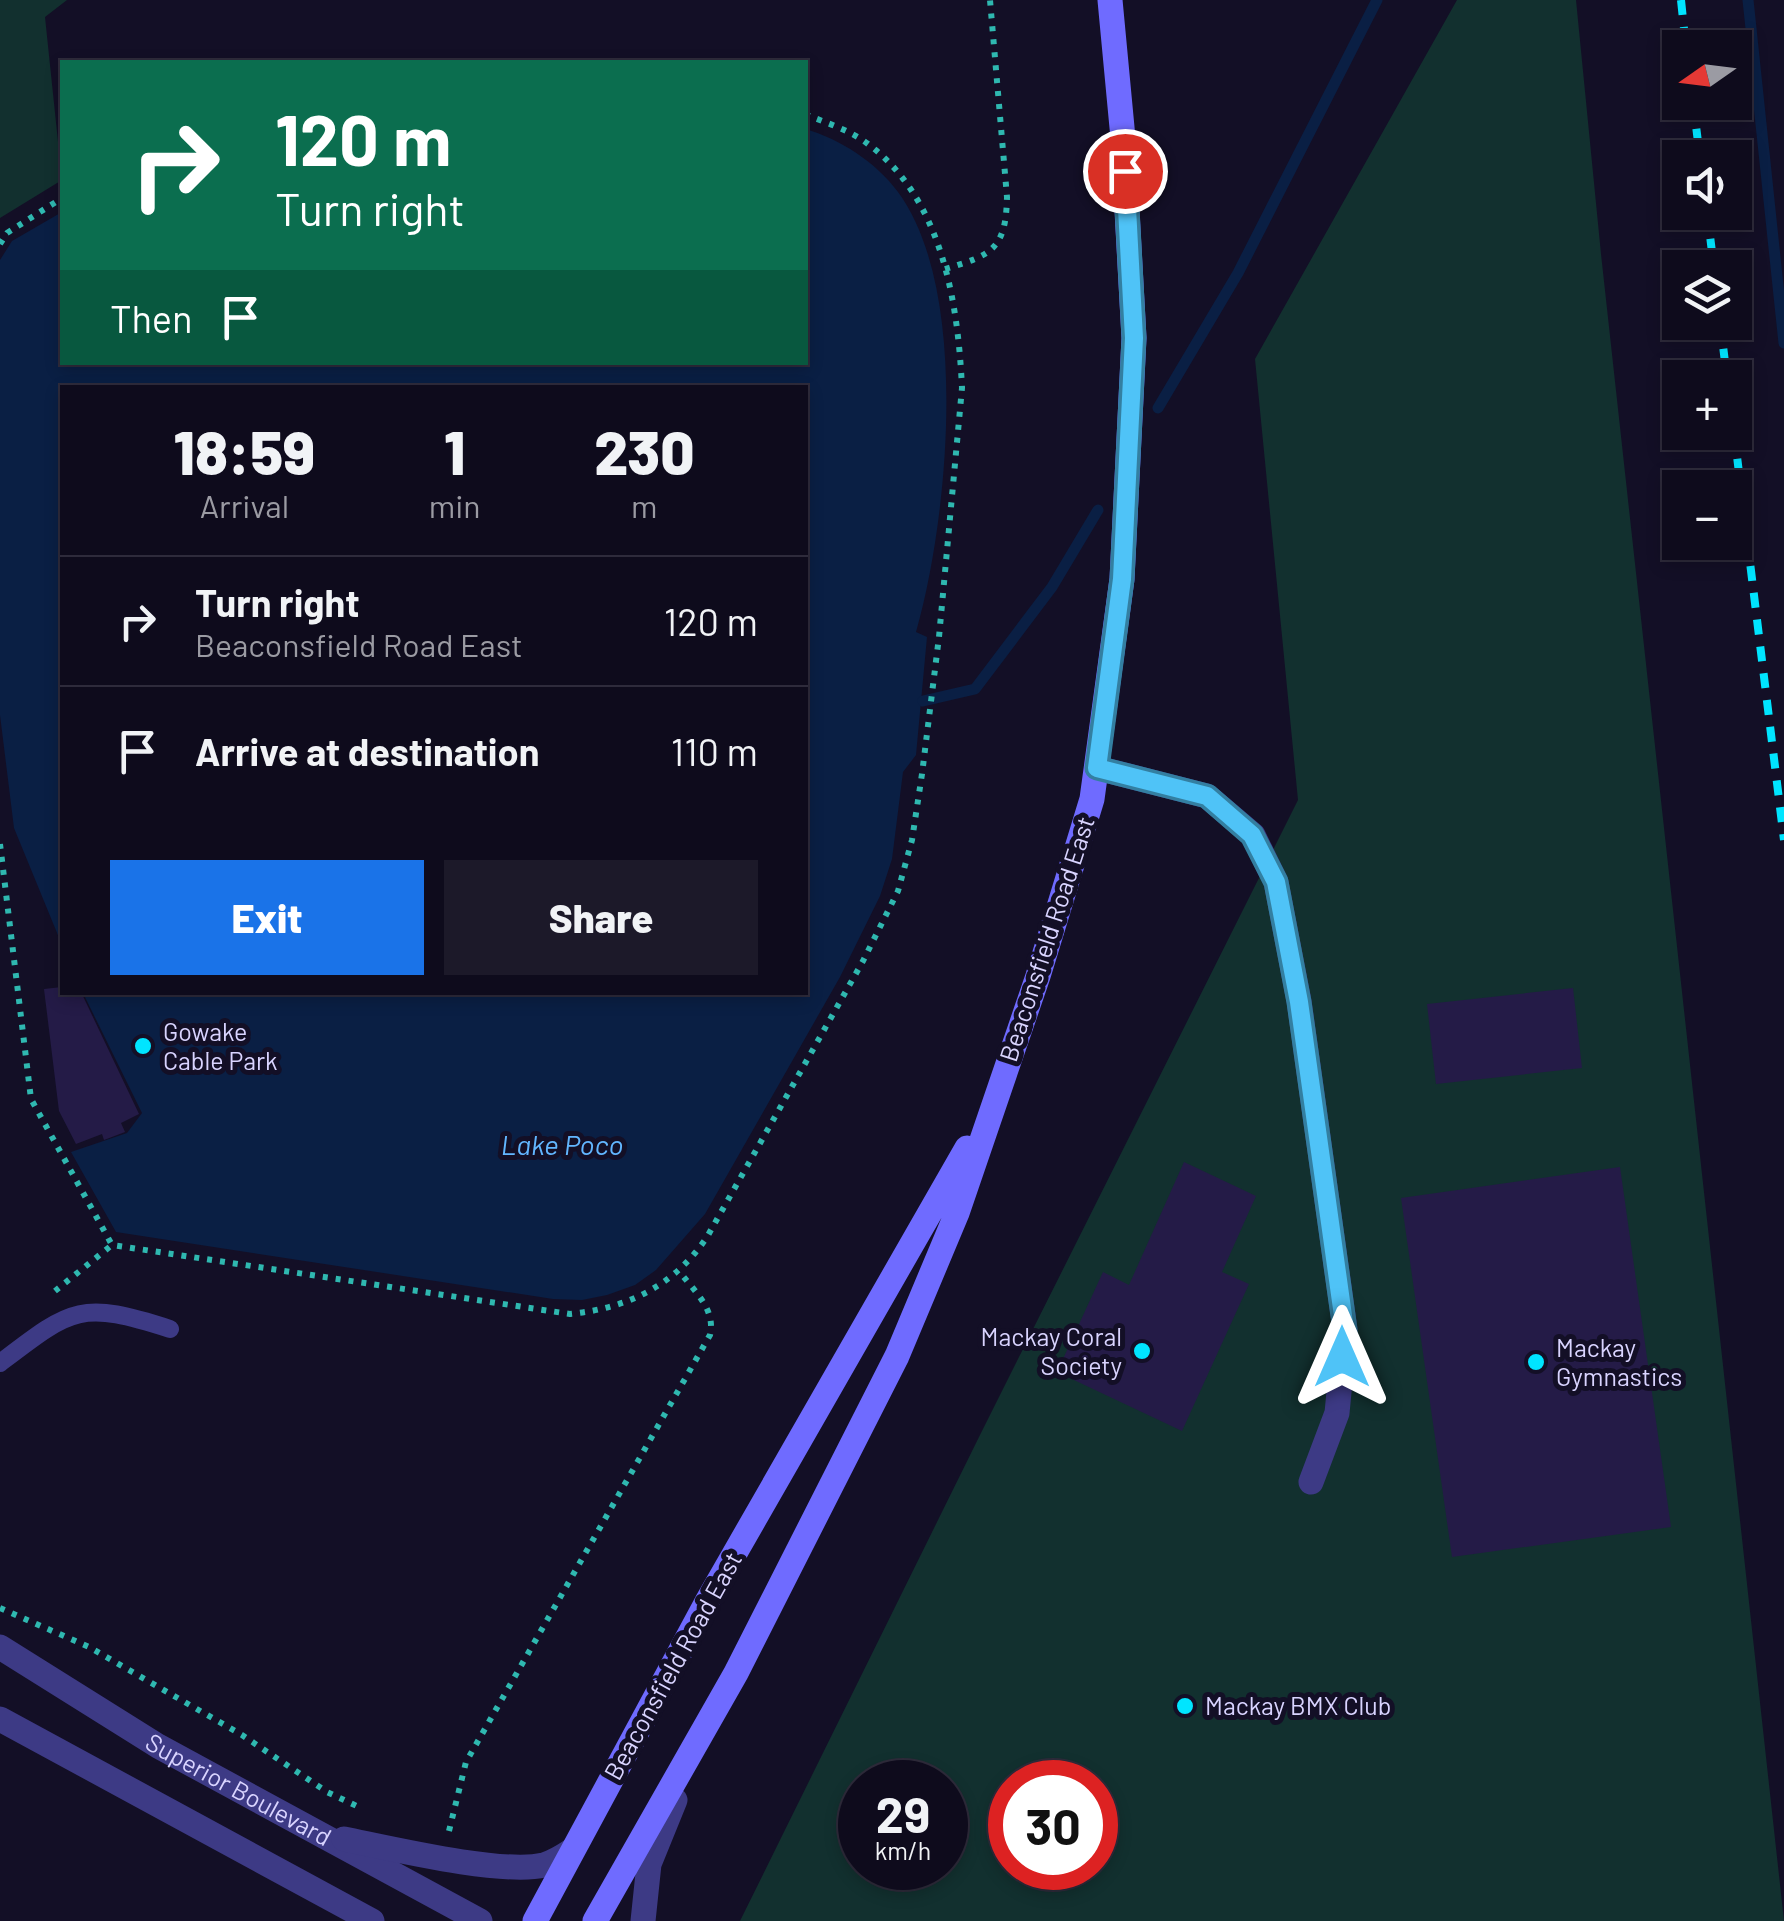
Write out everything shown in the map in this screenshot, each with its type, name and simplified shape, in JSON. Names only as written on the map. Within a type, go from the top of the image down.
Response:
[{"type":"main road","name":"Beaconsfield Road East","points":[[594,1921],[736,1673],[898,1356],[957,1213],[1038,976],[1092,800],[1122,579],[1134,338],[1123,138],[1110,0]]},
{"type":"main road","name":"Beaconsfield Road East","points":[[535,1921],[708,1600],[994,1100]]},
{"type":"street","points":[[1097,768],[1207,796],[1252,835],[1276,882],[1299,1002],[1345,1330],[1337,1413],[1311,1482]]},
{"type":"street","name":"Superior Boulevard","points":[[0,1646],[158,1746],[480,1921]]},
{"type":"street","points":[[643,1921],[644,1892],[654,1846],[736,1673]]},
{"type":"street","name":"Superior Boulevard","points":[[0,1719],[372,1921]]},
{"type":"street","points":[[314,1831],[401,1850],[526,1867],[558,1860],[572,1851]]},
{"type":"lane","points":[[0,1364],[46,1328],[94,1310],[170,1329]]},
{"type":"path","points":[[945,269],[987,254],[1005,229],[1006,197],[990,0]]},
{"type":"path","points":[[0,844],[31,1099],[112,1245],[570,1314],[627,1303],[679,1271],[707,1237],[898,891],[912,840],[939,637],[962,388],[945,269],[924,208],[909,184],[867,143],[808,115]]},
{"type":"path","points":[[0,244],[7,233],[60,200]]},
{"type":"path","points":[[449,1831],[466,1762],[710,1335],[713,1322],[708,1310],[679,1271]]},
{"type":"path","points":[[0,1608],[89,1647],[242,1735],[327,1792],[363,1808]]},
{"type":"path","points":[[432,1826],[465,1832]]},
{"type":"green space","points":[[0,0],[67,0],[45,17],[60,181],[0,218]]},
{"type":"green space","points":[[1457,0],[1576,0],[1784,1921],[740,1921],[979,1437],[1298,800],[1255,359]]},
{"type":"water","name":"Lake Poco","points":[[808,130],[844,145],[879,171],[898,192],[921,235],[936,287],[944,345],[946,407],[937,530],[916,632],[927,637],[916,755],[903,772],[892,859],[880,896],[840,977],[705,1214],[656,1270],[635,1285],[582,1300],[553,1299],[116,1232],[71,1152],[127,1133],[142,1113],[84,995],[808,995],[808,385],[60,385],[60,940],[14,828],[0,715],[0,260],[12,241],[60,213],[60,365],[808,365]]},
{"type":"building","points":[[60,987],[60,995],[82,995],[139,1114],[121,1123],[125,1132],[104,1140],[102,1134],[76,1144],[59,1111],[44,989]]},
{"type":"building","points":[[1573,988],[1582,1068],[1436,1084],[1427,1004]]},
{"type":"building","points":[[1184,1162],[1256,1196],[1222,1272],[1249,1284],[1182,1431],[1057,1372],[1103,1272],[1129,1285]]},
{"type":"building","name":"Mackay Gymnastics","points":[[1620,1167],[1671,1527],[1452,1557],[1401,1198]]},
{"type":"waterway","points":[[1158,408],[1238,273],[1377,0]]},
{"type":"waterway","points":[[1748,0],[1784,343]]},
{"type":"waterway","points":[[923,701],[975,689],[1052,587],[1098,510]]},
{"type":"railway","points":[[1681,0],[1684,30]]},
{"type":"railway","points":[[1695,120],[1698,140]]},
{"type":"railway","points":[[1709,230],[1712,250]]},
{"type":"railway","points":[[1722,340],[1725,360]]},
{"type":"railway","points":[[1736,450],[1784,840]]},
{"type":"place","name":"Gowake Cable Park","points":[[143,1046]]},
{"type":"place","name":"Mackay Coral Society","points":[[1142,1351]]},
{"type":"place","name":"Mackay Gymnastics","points":[[1536,1362]]},
{"type":"place","name":"Mackay BMX Club","points":[[1185,1706]]},
{"type":"route","points":[[1125,171],[1134,338],[1122,579],[1097,768],[1207,796],[1252,835],[1276,882],[1299,1002],[1345,1330],[1342,1357]]}]
